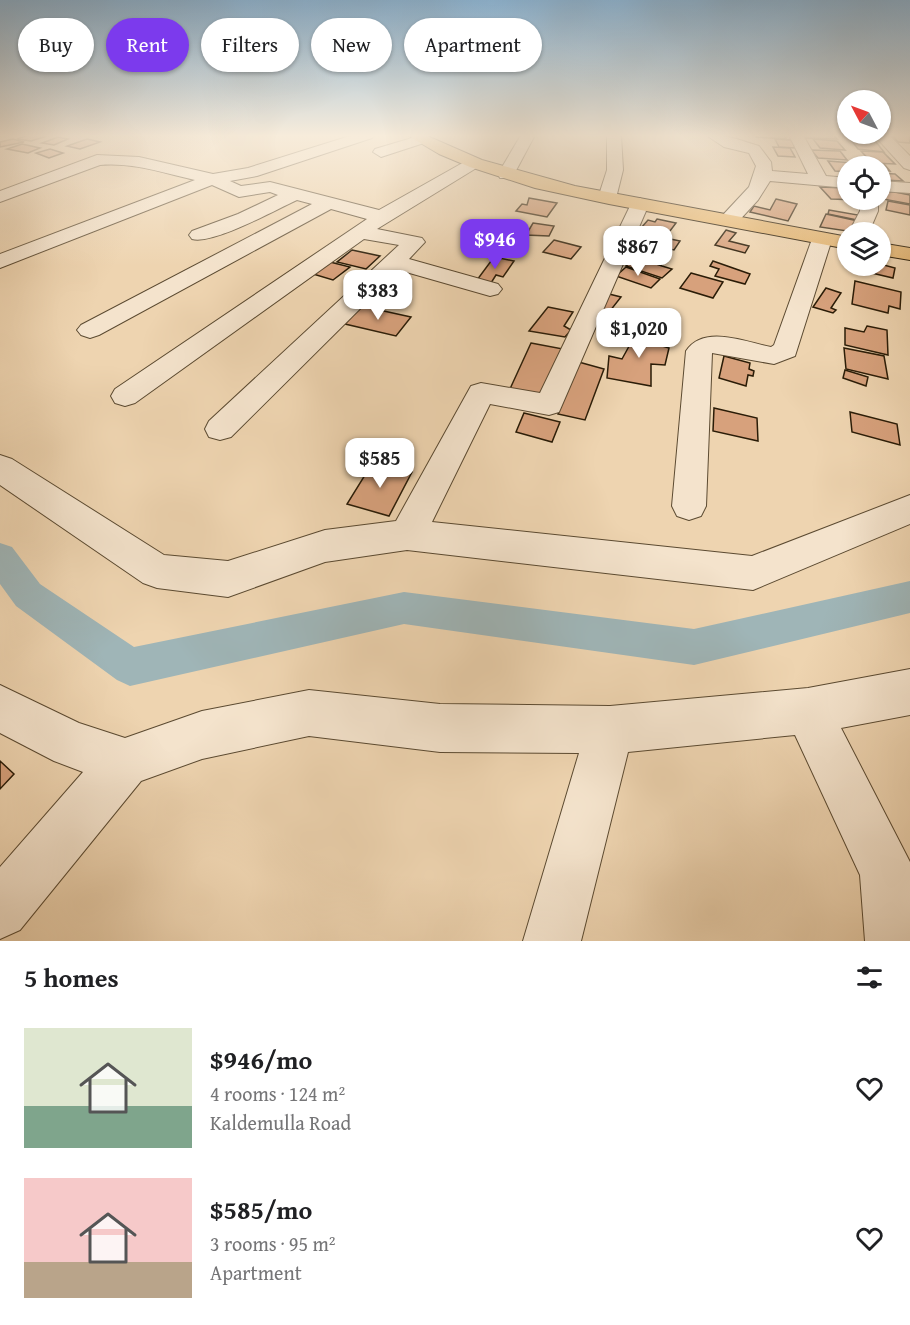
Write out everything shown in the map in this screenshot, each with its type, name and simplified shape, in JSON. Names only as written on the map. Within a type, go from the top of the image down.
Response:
[{"type":"main road","points":[[527,179],[607,198],[835,241]]},
{"type":"main road","points":[[891,251],[910,254]]},
{"type":"street","points":[[0,197],[50,179]]},
{"type":"street","points":[[0,262],[213,179],[239,192],[270,187],[292,195],[382,217]]},
{"type":"street","points":[[125,396],[363,233],[382,217],[447,179]]},
{"type":"street","points":[[607,198],[612,179]]},
{"type":"street","points":[[728,221],[762,179]]},
{"type":"street","points":[[808,179],[837,182]]},
{"type":"street","points":[[891,187],[910,188]]},
{"type":"street","points":[[199,235],[245,218],[292,195]]},
{"type":"street","points":[[90,330],[328,203]]},
{"type":"street","points":[[407,535],[481,393],[549,405],[640,204]]},
{"type":"street","points":[[220,429],[415,242],[363,233]]},
{"type":"street","points":[[689,506],[699,351],[706,345],[715,344],[774,356],[786,350],[835,241]]},
{"type":"street","points":[[396,262],[490,289]]},
{"type":"street","points":[[0,468],[157,571],[228,579],[325,546],[407,535],[753,573],[910,509]]},
{"type":"street","points":[[0,910],[125,762],[202,735],[309,713],[440,728],[610,730],[808,711],[910,692]]},
{"type":"street","points":[[0,708],[71,744],[125,762]]},
{"type":"street","points":[[808,711],[898,878],[894,941]]},
{"type":"street","points":[[552,941],[610,730]]},
{"type":"building","points":[[820,187],[837,188],[837,199],[831,199]]},
{"type":"building","points":[[891,191],[910,195],[910,204],[891,200]]},
{"type":"building","points":[[529,198],[557,203],[547,217],[516,211],[522,204],[527,205]]},
{"type":"building","points":[[776,199],[797,204],[788,221],[750,212],[754,206],[770,210]]},
{"type":"building","points":[[891,202],[910,205],[910,215],[886,210],[891,210]]},
{"type":"building","points":[[829,210],[858,215],[857,220],[828,214]]},
{"type":"building","points":[[826,214],[858,221],[837,222],[837,230],[820,227]]},
{"type":"building","points":[[657,219],[676,223],[667,235],[641,228],[648,220],[655,222]]},
{"type":"building","points":[[533,223],[554,226],[549,236],[526,235]]},
{"type":"building","points":[[726,230],[736,233],[729,241],[749,246],[745,253],[715,245]]},
{"type":"building","points":[[656,236],[680,241],[674,250],[666,248],[664,251],[643,246],[647,240],[653,241]]},
{"type":"building","points":[[554,240],[581,247],[571,259],[543,252]]},
{"type":"building","points":[[352,250],[380,256],[366,269],[337,262]]},
{"type":"building","points":[[494,257],[514,261],[503,277],[496,275],[491,283],[477,280]]},
{"type":"building","points":[[636,257],[672,269],[662,278],[626,266]]},
{"type":"building","points":[[713,261],[750,274],[745,284],[715,276],[719,269],[710,266]]},
{"type":"building","points":[[330,262],[350,267],[333,280],[313,274]]},
{"type":"building","points":[[626,267],[660,279],[651,288],[616,276]]},
{"type":"building","points":[[891,267],[895,268],[893,278],[884,276],[891,276]]},
{"type":"building","points":[[691,273],[723,282],[713,298],[680,288]]},
{"type":"building","points":[[855,281],[901,292],[900,309],[889,306],[888,313],[852,304]]},
{"type":"building","points":[[826,288],[841,293],[831,308],[836,310],[833,313],[813,307]]},
{"type":"building","points":[[605,293],[621,297],[610,311],[594,306]]},
{"type":"building","points":[[361,306],[411,317],[396,336],[345,324]]},
{"type":"building","points":[[548,307],[573,312],[564,326],[571,330],[565,337],[529,331]]},
{"type":"building","points":[[867,326],[887,330],[888,355],[845,345],[845,328],[864,332]]},
{"type":"building","points":[[638,330],[664,333],[652,343],[669,348],[665,365],[651,364],[651,386],[607,378],[609,356],[622,359]]},
{"type":"building","points":[[531,343],[563,349],[546,399],[509,391]]},
{"type":"building","points":[[844,348],[884,356],[888,379],[846,369]]},
{"type":"building","points":[[724,356],[750,363],[749,369],[754,371],[753,376],[748,375],[746,386],[719,378]]},
{"type":"building","points":[[575,361],[604,369],[585,420],[558,414]]},
{"type":"building","points":[[845,370],[868,377],[866,386],[843,378]]},
{"type":"building","points":[[714,408],[757,418],[758,441],[713,431]]},
{"type":"building","points":[[850,412],[897,424],[900,445],[852,432]]},
{"type":"building","points":[[524,413],[560,422],[552,442],[516,432]]},
{"type":"building","points":[[373,462],[412,472],[389,516],[347,504]]},
{"type":"building","points":[[0,761],[14,774],[0,789]]},
{"type":"waterway","points":[[0,557],[28,595],[130,667],[404,608],[694,647],[910,597]]}]
